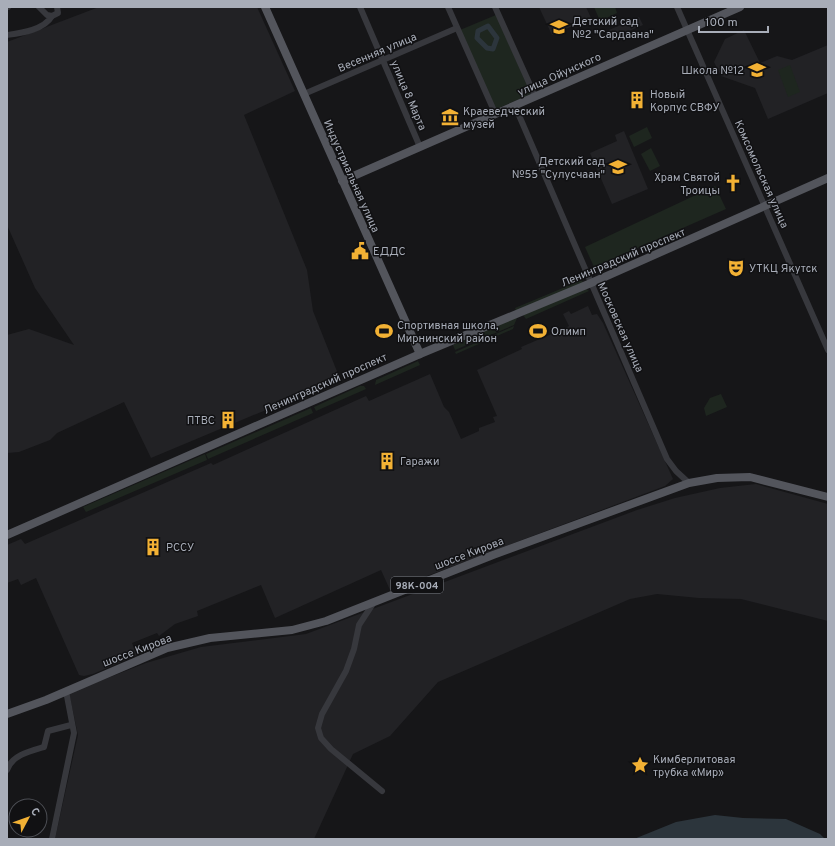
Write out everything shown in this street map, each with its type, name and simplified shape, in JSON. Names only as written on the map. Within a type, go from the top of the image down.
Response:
[{"type":"main road","name":"улица Ойунского","points":[[342,181],[740,7]]},
{"type":"main road","name":"Индустриальная улица","points":[[268,8],[342,181],[420,354]]},
{"type":"main road","name":"Ленинградский проспект","points":[[7,534],[420,354],[591,283],[828,178]]},
{"type":"main road","name":"шоссе Кирова","points":[[7,714],[66,691],[167,648],[210,638],[267,634],[303,628],[493,555],[689,483],[716,478],[750,477],[828,497]]},
{"type":"street","points":[[39,7],[47,15],[52,16]]},
{"type":"street","points":[[7,35],[25,33],[45,23],[52,16],[58,13],[57,7]]},
{"type":"street","name":"улица 8 Марта","points":[[360,7],[420,147]]},
{"type":"street","points":[[448,7],[495,113]]},
{"type":"street","points":[[495,7],[535,96]]},
{"type":"street","name":"Комсомольская улица","points":[[677,7],[828,350]]},
{"type":"street","name":"Весенняя улица","points":[[304,94],[457,28]]},
{"type":"street","name":"Московская улица","points":[[515,106],[668,459],[676,471],[689,483]]},
{"type":"street","points":[[374,602],[359,625],[354,648],[346,671],[322,714],[318,728],[321,738],[331,749],[382,791]]},
{"type":"street","points":[[52,839],[74,733],[66,691]]},
{"type":"street","points":[[7,770],[10,762],[26,753],[44,747],[48,731],[72,725]]},
{"type":"shaded area","points":[[99,7],[257,7],[295,91],[244,115],[307,270],[313,311],[340,379],[151,458],[124,402],[57,433],[50,440],[19,452],[7,453],[7,335],[29,329],[74,345],[35,288],[7,225],[7,42]]},
{"type":"shaded area","name":"Детский сад №2 \"Сардаана\"","points":[[539,7],[586,7],[591,18],[552,35]]},
{"type":"shaded area","points":[[594,7],[615,7],[617,13],[600,21]]},
{"type":"shaded area","points":[[496,15],[531,94],[494,110],[460,30]]},
{"type":"shaded area","points":[[639,17],[643,25],[612,38],[609,30]]},
{"type":"shaded area","name":"Школа №12","points":[[744,30],[760,63],[777,56],[792,60],[828,45],[828,93],[768,119],[755,88],[721,76],[714,62],[725,39]]},
{"type":"shaded area","points":[[790,65],[800,92],[788,97],[778,70]]},
{"type":"shaded area","points":[[647,127],[652,138],[634,147],[629,136]]},
{"type":"shaded area","name":"Детский сад №55 \"Сулусчаан\"","points":[[624,131],[648,189],[612,204],[590,153],[617,141],[615,135]]},
{"type":"shaded area","points":[[651,148],[660,166],[650,171],[641,154]]},
{"type":"shaded area","points":[[715,186],[726,209],[594,267],[585,247]]},
{"type":"shaded area","points":[[582,280],[583,283],[516,311],[515,308]]},
{"type":"shaded area","points":[[585,288],[589,291],[526,319],[523,315]]},
{"type":"shaded area","points":[[588,306],[592,315],[597,314],[603,323],[673,479],[665,486],[390,590],[381,570],[275,618],[261,585],[197,611],[198,616],[175,624],[159,636],[157,633],[132,643],[137,655],[93,674],[84,676],[79,675],[36,578],[21,585],[18,579],[7,583],[7,545],[21,539],[25,544],[211,463],[213,465],[366,396],[369,401],[430,374],[444,407],[449,412],[461,439],[479,431],[479,428],[495,422],[493,417],[497,416],[477,370],[522,349],[521,347],[569,326],[563,314],[569,311],[571,314]]},
{"type":"shaded area","points":[[518,316],[514,325],[455,350],[453,345]]},
{"type":"shaded area","points":[[514,326],[513,329],[456,354],[455,352]]},
{"type":"shaded area","points":[[418,361],[420,365],[375,385],[376,380]]},
{"type":"shaded area","points":[[360,386],[364,386],[366,389],[316,411],[314,407]]},
{"type":"shaded area","points":[[721,394],[727,407],[706,416],[704,408],[710,398]]},
{"type":"shaded area","points":[[311,408],[313,413],[208,459],[206,454]]},
{"type":"shaded area","points":[[205,454],[207,460],[86,512],[83,507]]},
{"type":"shaded area","points":[[756,484],[828,504],[828,621],[741,599],[699,598],[657,594],[630,599],[438,682],[390,736],[353,754],[314,839],[55,839],[78,735],[69,693],[146,663],[201,647],[306,634],[637,510],[675,498],[720,488]]},
{"type":"shaded area","points":[[715,815],[743,818],[786,819],[820,834],[825,839],[634,839],[676,822]]},
{"type":"waterway","points":[[488,26],[497,38],[493,49],[487,48],[477,38],[478,31],[488,26]]},
{"type":"place","name":"Детский сад №2 \"Сардаана\"","points":[[559,27]]},
{"type":"place","name":"Школа №12","points":[[757,70]]},
{"type":"place","name":"Новый Корпус СВФУ","points":[[637,100]]},
{"type":"place","name":"Краеведческий музей","points":[[450,117]]},
{"type":"place","name":"Детский сад №55 \"Сулусчаан\"","points":[[618,167]]},
{"type":"place","name":"Храм Святой Троицы","points":[[733,183]]},
{"type":"place","name":"ЕДДС","points":[[360,251]]},
{"type":"place","name":"УТКЦ Якутск","points":[[736,268]]},
{"type":"place","name":"Спортивная школа, Мирнинский район","points":[[384,331]]},
{"type":"place","name":"Олимп","points":[[538,331]]},
{"type":"place","name":"ПТВС","points":[[228,420]]},
{"type":"place","name":"Гаражи","points":[[387,461]]},
{"type":"place","name":"РССУ","points":[[153,547]]},
{"type":"place","name":"Кимберлитовая трубка «Мир»","points":[[640,765]]}]
